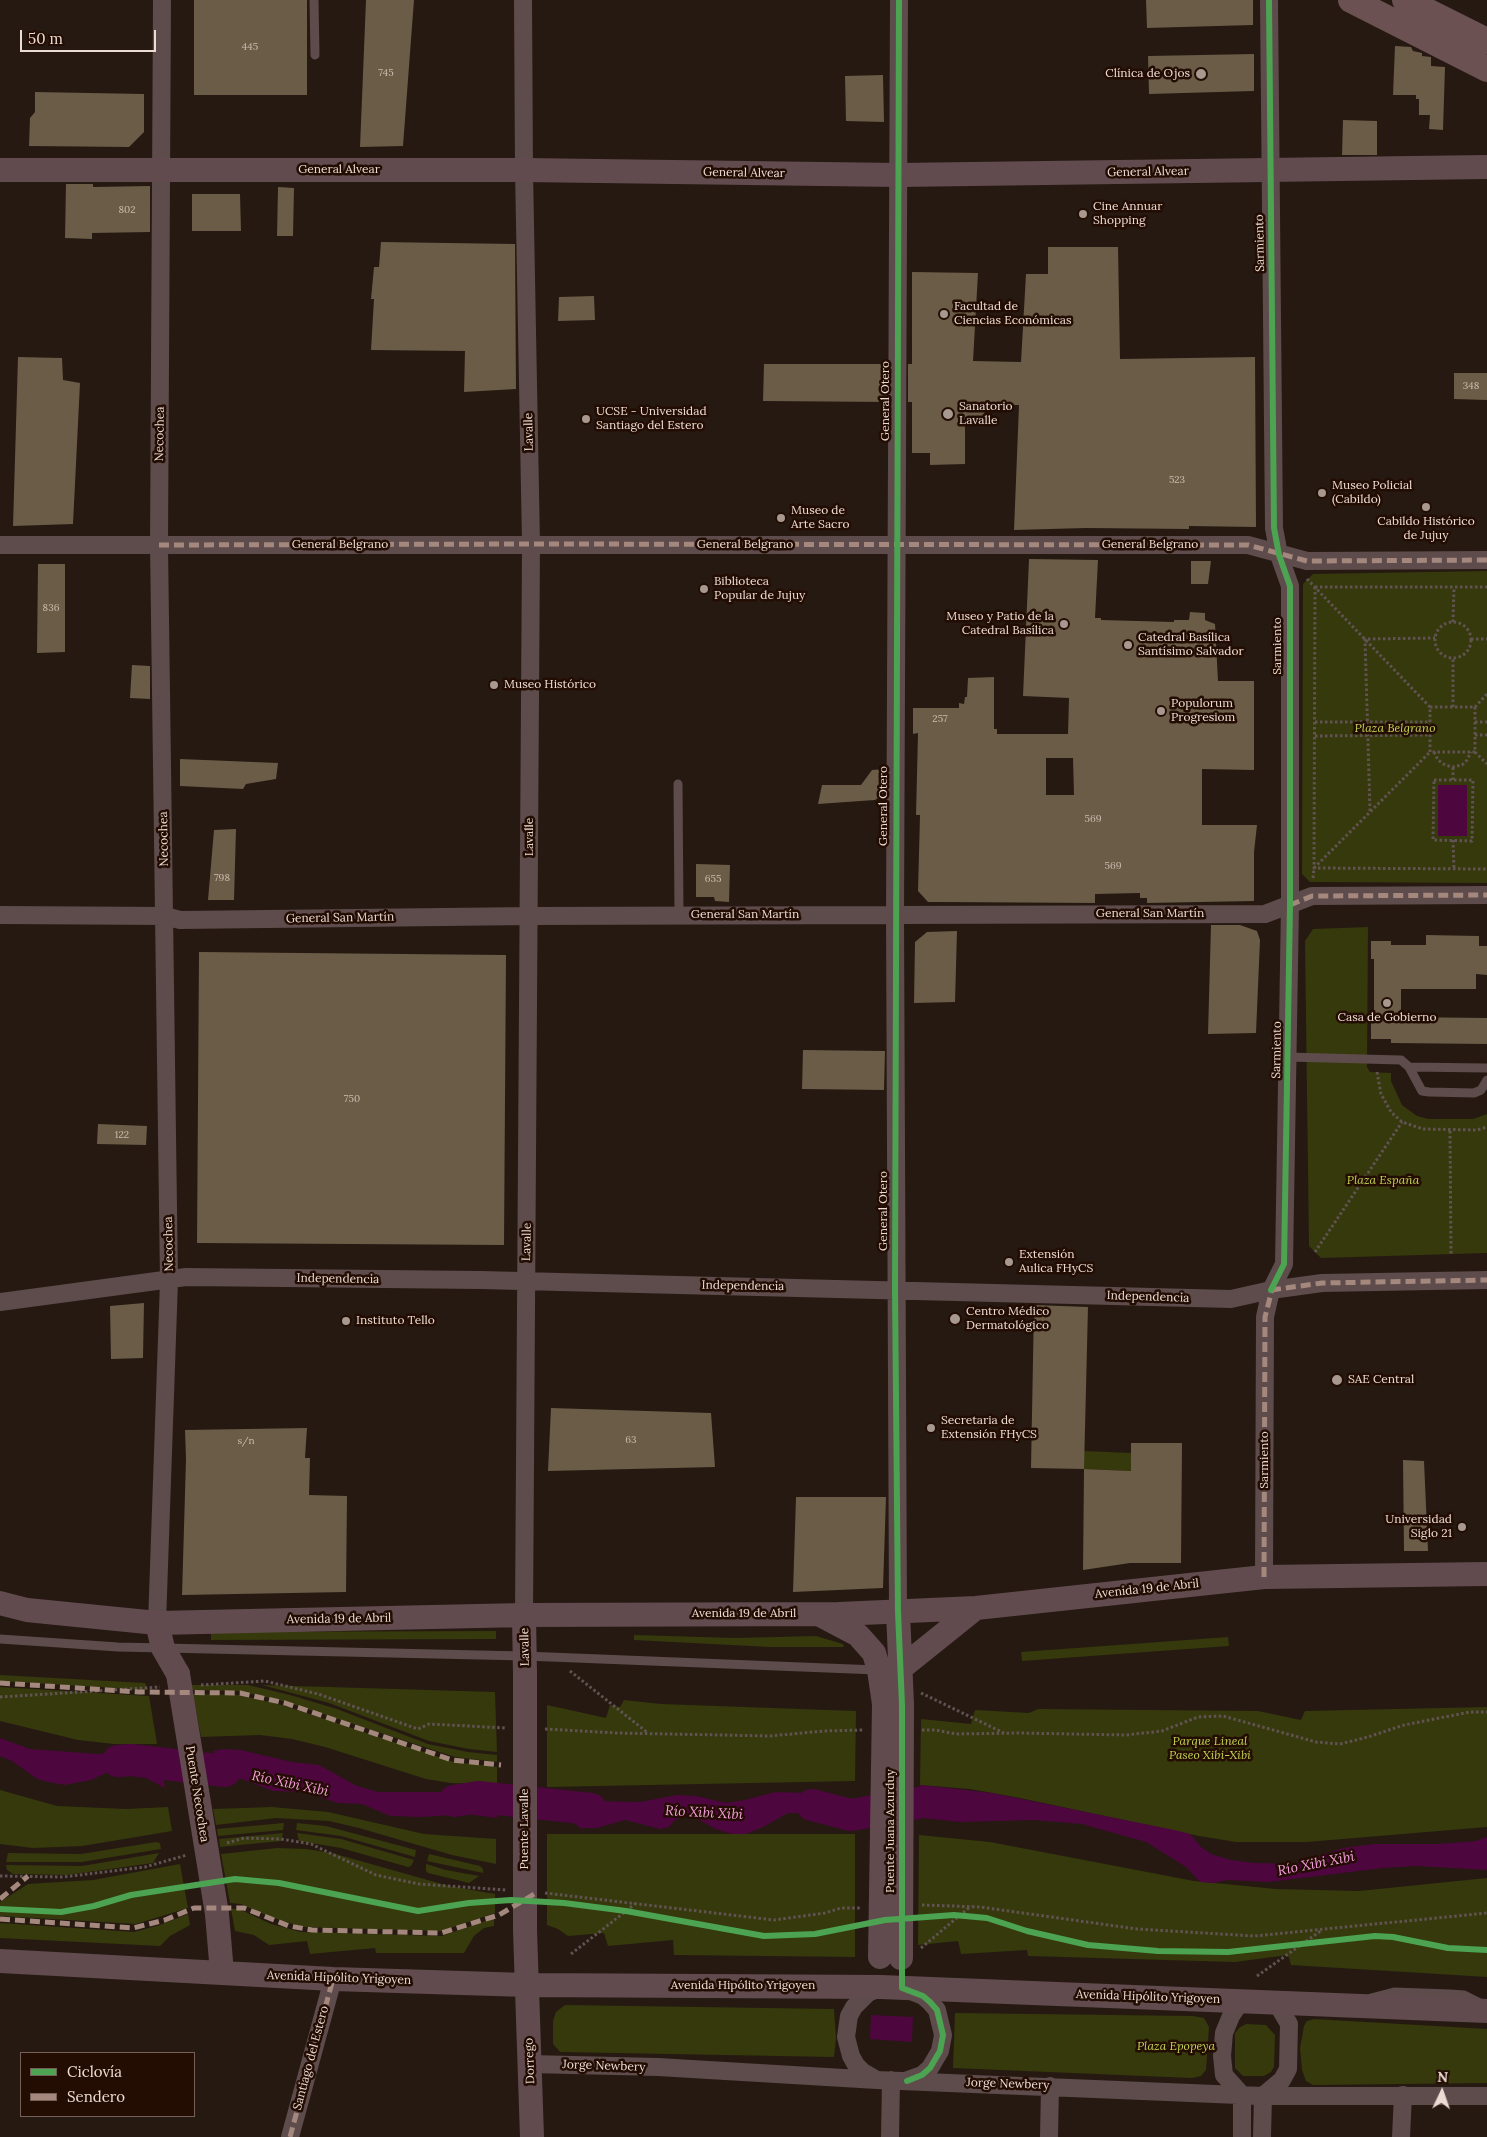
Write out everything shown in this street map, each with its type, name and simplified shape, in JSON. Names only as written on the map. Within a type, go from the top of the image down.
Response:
[{"type":"main road","points":[[1351,0],[1487,69]]},
{"type":"main road","points":[[1405,0],[1487,41]]},
{"type":"main road","name":"General Alvear","points":[[0,170],[524,170],[898,176],[1487,167]]},
{"type":"main road","name":"Avenida 19 de Abril","points":[[0,1604],[27,1610],[158,1623],[524,1615],[816,1614],[976,1608],[1264,1577],[1487,1574]]},
{"type":"main road","points":[[816,1614],[846,1628],[864,1640],[890,1670],[976,1608]]},
{"type":"main road","name":"Puente Juana Azurduy","points":[[891,1988],[900,1955],[901,1700],[890,1670],[898,1612]]},
{"type":"main road","name":"Lavalle","points":[[524,1615],[525,1665]]},
{"type":"main road","name":"Necochea","points":[[158,1623],[163,1648],[180,1682]]},
{"type":"main road","name":"Puente Lavalle","points":[[525,1665],[527,1984]]},
{"type":"main road","name":"Puente Necochea","points":[[180,1682],[217,1914],[222,1973]]},
{"type":"main road","name":"Avenida Hipólito Yrigoyen","points":[[0,1960],[332,1978],[527,1984],[891,1988],[1350,2004],[1487,2011]]},
{"type":"main road","name":"Dorrego","points":[[527,1984],[532,2137]]},
{"type":"main road","points":[[525,2137],[531,2108]]},
{"type":"street","name":"Necochea","points":[[158,1623],[169,1281],[159,546],[162,0]]},
{"type":"street","name":"Lavalle","points":[[523,0],[531,544],[524,1615]]},
{"type":"street","name":"General Otero","points":[[898,1612],[895,1289],[895,915],[899,0]]},
{"type":"street","name":"Sarmiento","points":[[1264,1577],[1265,1317],[1270,1290],[1284,1264],[1290,904],[1290,586],[1279,555],[1274,528],[1269,0]]},
{"type":"street","name":"General Belgrano","points":[[0,545],[1248,545],[1306,561],[1487,560]]},
{"type":"street","name":"General San Martín","points":[[0,915],[165,916],[180,920],[530,916],[1265,914],[1312,896],[1487,895]]},
{"type":"street","name":"Independencia","points":[[0,1302],[196,1277],[895,1289],[1231,1299],[1270,1290],[1322,1284],[1487,1280]]},
{"type":"street","name":"Santiago del Estero","points":[[290,2137],[332,1978]]},
{"type":"street","points":[[891,1988],[923,1996],[930,2002],[937,2010],[943,2035],[940,2051],[930,2068],[922,2075],[892,2080],[863,2072],[851,2056],[846,2037],[849,2016],[854,2007],[868,1993],[891,1988]]},
{"type":"street","points":[[1241,2001],[1224,2033],[1222,2056],[1224,2076],[1242,2095],[1242,2137]]},
{"type":"street","points":[[1262,2137],[1263,2096],[1282,2080],[1288,2069],[1289,2024],[1276,2002]]},
{"type":"street","name":"Jorge Newbery","points":[[530,2064],[658,2067],[892,2080],[1263,2096],[1487,2096]]},
{"type":"street","points":[[890,2137],[892,2080]]},
{"type":"street","points":[[1049,2137],[1050,2086]]},
{"type":"street","points":[[1401,2137],[1403,2095]]},
{"type":"lane","points":[[314,0],[315,55]]},
{"type":"lane","points":[[678,784],[679,916]]},
{"type":"lane","points":[[1288,1057],[1401,1060],[1409,1067],[1422,1091],[1429,1092],[1474,1093],[1481,1090],[1487,1080]]},
{"type":"lane","points":[[1409,1067],[1487,1068]]},
{"type":"lane","points":[[0,1639],[525,1665],[890,1670]]},
{"type":"lane","points":[[1350,2004],[1394,1992],[1464,1995],[1487,2007]]},
{"type":"path","points":[[1315,587],[1487,587]]},
{"type":"path","points":[[1315,587],[1430,707],[1430,752]]},
{"type":"path","points":[[1312,896],[1314,868],[1315,587]]},
{"type":"path","points":[[1454,587],[1454,622]]},
{"type":"path","points":[[1454,622],[1467,628],[1471,639],[1467,652],[1453,658],[1442,654],[1435,644],[1435,638],[1443,625],[1454,622]]},
{"type":"path","points":[[1365,639],[1435,638]]},
{"type":"path","points":[[1365,639],[1370,811]]},
{"type":"path","points":[[1471,639],[1487,639]]},
{"type":"path","points":[[1453,658],[1453,707]]},
{"type":"path","points":[[1434,752],[1438,760],[1445,765],[1453,767],[1462,765],[1467,760],[1473,752],[1475,707],[1487,694]]},
{"type":"path","points":[[1430,707],[1475,707]]},
{"type":"path","points":[[1315,722],[1430,722]]},
{"type":"path","points":[[1475,722],[1487,722]]},
{"type":"path","points":[[1315,736],[1430,735]]},
{"type":"path","points":[[1475,735],[1487,735]]},
{"type":"path","points":[[1314,868],[1430,752],[1473,752],[1487,764]]},
{"type":"path","points":[[1453,767],[1453,780]]},
{"type":"path","points":[[1434,780],[1453,780],[1473,780],[1472,841],[1433,840],[1434,780]]},
{"type":"path","points":[[1453,840],[1454,869]]},
{"type":"path","points":[[1314,868],[1487,869]]},
{"type":"path","points":[[1376,1059],[1377,1079],[1381,1094],[1391,1112],[1402,1122],[1423,1129],[1450,1131],[1477,1130],[1487,1127]]},
{"type":"path","points":[[1315,1252],[1402,1122]]},
{"type":"path","points":[[1450,1131],[1451,1254]]},
{"type":"path","points":[[566,1668],[649,1734]]},
{"type":"path","points":[[0,1697],[180,1682],[265,1681],[318,1694],[418,1729],[429,1724],[507,1728]]},
{"type":"path","points":[[901,1700],[1004,1733]]},
{"type":"path","points":[[917,1730],[935,1730],[956,1734],[1126,1735],[1162,1731],[1198,1717],[1223,1716],[1316,1742],[1340,1744],[1404,1725],[1470,1712],[1487,1712]]},
{"type":"path","points":[[536,1729],[649,1734],[770,1736],[824,1730],[870,1730]]},
{"type":"path","points":[[226,1843],[244,1838],[281,1839],[311,1844],[376,1875],[419,1884],[510,1890]]},
{"type":"path","points":[[0,1876],[72,1876],[145,1867],[190,1854]]},
{"type":"path","points":[[536,1893],[774,1920],[825,1913],[841,1908],[870,1907]]},
{"type":"path","points":[[570,1954],[636,1903]]},
{"type":"path","points":[[917,1905],[971,1906],[1137,1929],[1254,1936],[1487,1913]]},
{"type":"path","points":[[900,1955],[971,1906]]},
{"type":"path","points":[[618,1910],[635,1912]]},
{"type":"path","points":[[945,1915],[969,1916]]},
{"type":"path","points":[[1256,1976],[1323,1929]]},
{"type":"path","points":[[1289,1944],[1322,1941]]},
{"type":"green space","name":"Plaza Belgrano","points":[[1487,571],[1487,883],[1310,882],[1302,874],[1303,584],[1313,574]]},
{"type":"green space","name":"Plaza España","points":[[1368,927],[1367,1067],[1370,1072],[1391,1073],[1391,1081],[1402,1105],[1417,1116],[1428,1119],[1473,1119],[1487,1114],[1487,1253],[1321,1258],[1309,1246],[1305,941],[1313,929]]},
{"type":"green space","points":[[1084,1451],[1131,1453],[1131,1471],[1084,1469]]},
{"type":"green space","points":[[496,1631],[496,1639],[211,1640],[211,1632]]},
{"type":"green space","points":[[634,1635],[735,1638],[816,1636],[843,1644],[844,1647],[770,1647],[634,1640]]},
{"type":"green space","points":[[1228,1637],[1229,1646],[1022,1661],[1021,1652]]},
{"type":"green space","points":[[0,1675],[145,1683],[148,1690],[0,1681]]},
{"type":"green space","points":[[191,1685],[248,1685],[290,1695],[337,1709],[428,1744],[468,1752],[497,1755],[497,1762],[455,1757],[283,1701],[239,1691],[192,1690]]},
{"type":"green space","points":[[262,1685],[495,1692],[497,1752],[469,1749],[429,1741],[329,1703]]},
{"type":"green space","points":[[0,1687],[149,1696],[157,1744],[114,1744],[78,1740],[0,1721]]},
{"type":"green space","points":[[193,1694],[239,1695],[282,1705],[454,1762],[497,1767],[497,1785],[451,1783],[426,1779],[325,1747],[292,1739],[260,1735],[201,1737]]},
{"type":"green space","points":[[624,1700],[661,1704],[856,1711],[855,1781],[547,1787],[547,1705],[606,1718],[610,1705],[620,1707]]},
{"type":"green space","name":"Parque Lineal Paseo Xibi-Xibi","points":[[1487,1707],[1487,1827],[1307,1842],[1236,1842],[1199,1836],[1020,1798],[970,1789],[920,1785],[921,1719],[971,1724],[975,1710],[1029,1713],[1038,1709],[1258,1711],[1301,1720],[1305,1711]]},
{"type":"green space","points":[[0,1790],[57,1806],[126,1809],[168,1807],[172,1831],[82,1846],[33,1848],[0,1844]]},
{"type":"green space","points":[[272,1807],[328,1812],[424,1834],[496,1839],[496,1864],[452,1855],[329,1821],[276,1818],[216,1825],[213,1809]]},
{"type":"green space","points":[[284,1823],[283,1830],[218,1836],[217,1829]]},
{"type":"green space","points":[[297,1823],[326,1826],[416,1850],[415,1857],[341,1836],[296,1830]]},
{"type":"green space","points":[[283,1833],[281,1841],[220,1847],[219,1839]]},
{"type":"green space","points":[[297,1833],[341,1839],[414,1860],[411,1866],[408,1867],[341,1848],[299,1841]]},
{"type":"green space","points":[[547,1834],[855,1834],[855,1957],[674,1955],[673,1940],[608,1946],[604,1933],[568,1936],[558,1929],[547,1925]]},
{"type":"green space","points":[[919,1835],[990,1842],[1194,1881],[1276,1889],[1359,1891],[1487,1878],[1487,1977],[1291,1965],[1288,1955],[1235,1962],[1028,1956],[1027,1950],[961,1954],[958,1941],[918,1945]]},
{"type":"green space","points":[[156,1842],[160,1843],[161,1849],[82,1862],[6,1862],[8,1853],[81,1854]]},
{"type":"green space","points":[[277,1848],[306,1849],[332,1853],[449,1886],[495,1894],[495,1913],[441,1931],[302,1927],[268,1916],[241,1904],[230,1903],[221,1854]]},
{"type":"green space","points":[[159,1853],[153,1863],[67,1875],[13,1874],[7,1870],[6,1865],[82,1866]]},
{"type":"green space","points":[[429,1854],[480,1866],[483,1869],[483,1873],[427,1861]]},
{"type":"green space","points":[[180,1864],[188,1908],[136,1924],[0,1916],[0,1902],[28,1884],[93,1880]]},
{"type":"green space","points":[[426,1864],[479,1876],[469,1883],[428,1873],[426,1871]]},
{"type":"green space","points":[[231,1909],[239,1909],[271,1924],[301,1932],[442,1936],[494,1918],[494,1926],[484,1928],[474,1936],[464,1953],[376,1953],[375,1948],[310,1954],[307,1941],[269,1945],[254,1935],[235,1931]]},
{"type":"green space","points":[[188,1914],[190,1925],[170,1936],[160,1946],[0,1938],[0,1923],[134,1932],[160,1925]]},
{"type":"green space","points":[[565,2005],[834,2009],[836,2038],[834,2057],[560,2052],[553,2044],[553,2021],[556,2012]]},
{"type":"green space","name":"Plaza Epopeya","points":[[955,2013],[1193,2016],[1204,2018],[1209,2027],[1206,2070],[1201,2076],[1192,2078],[953,2068]]},
{"type":"green space","points":[[1314,2019],[1487,2029],[1487,2083],[1313,2085],[1306,2081],[1302,2070],[1300,2048],[1304,2026],[1307,2021]]},
{"type":"green space","points":[[1246,2024],[1266,2025],[1275,2035],[1274,2067],[1271,2072],[1264,2076],[1243,2076],[1235,2068],[1235,2033]]},
{"type":"water","points":[[1438,785],[1467,785],[1467,836],[1438,836]]},
{"type":"water","points":[[0,1738],[30,1749],[97,1754],[159,1752],[165,1788],[142,1776],[124,1771],[106,1773],[91,1780],[65,1785],[37,1779],[12,1761],[0,1756]]},
{"type":"water","points":[[223,1749],[241,1750],[292,1762],[319,1765],[357,1786],[378,1792],[444,1792],[472,1788],[498,1788],[497,1818],[466,1814],[422,1817],[390,1816],[362,1804],[338,1803],[304,1792],[273,1791],[242,1779],[214,1779],[203,1753]]},
{"type":"water","points":[[920,1785],[992,1793],[1179,1831],[1190,1834],[1201,1847],[1211,1854],[1231,1860],[1254,1863],[1296,1864],[1343,1848],[1374,1844],[1438,1844],[1476,1841],[1487,1837],[1487,1870],[1416,1866],[1383,1868],[1269,1882],[1227,1880],[1213,1883],[1200,1882],[1186,1867],[1146,1842],[1082,1824],[1033,1820],[959,1822],[920,1813]]},
{"type":"water","points":[[775,1792],[810,1793],[841,1803],[856,1801],[855,1827],[824,1822],[802,1813],[788,1813],[746,1834],[732,1834],[716,1829],[692,1816],[675,1820],[669,1827],[660,1829],[625,1820],[597,1828],[580,1828],[573,1822],[547,1818],[547,1796],[582,1801],[640,1802],[677,1795],[696,1796],[726,1803]]},
{"type":"water","points":[[871,2015],[913,2017],[912,2042],[870,2039]]},
{"type":"pier","points":[[213,1748],[219,1781],[208,1785],[202,1750]]},
{"type":"building","points":[[194,0],[307,0],[307,95],[194,95]]},
{"type":"building","points":[[366,0],[414,0],[403,146],[360,147]]},
{"type":"building","points":[[1146,0],[1253,0],[1253,25],[1147,28]]},
{"type":"building","points":[[1395,46],[1411,47],[1413,51],[1422,53],[1422,56],[1431,57],[1431,66],[1445,67],[1443,130],[1429,129],[1430,115],[1419,115],[1419,99],[1416,99],[1416,95],[1393,95]]},
{"type":"building","name":"Clínica de Ojos","points":[[1254,54],[1254,91],[1149,94],[1148,56]]},
{"type":"building","points":[[883,75],[884,122],[846,121],[845,76]]},
{"type":"building","points":[[35,92],[144,94],[144,132],[129,147],[29,146],[30,118],[35,112]]},
{"type":"building","points":[[1343,120],[1377,121],[1377,155],[1342,155]]},
{"type":"building","points":[[66,184],[93,184],[93,187],[150,186],[150,232],[92,233],[92,239],[65,238]]},
{"type":"building","points":[[278,187],[294,188],[293,236],[277,236]]},
{"type":"building","points":[[192,194],[240,194],[241,231],[192,231]]},
{"type":"building","points":[[381,242],[515,244],[516,389],[464,392],[465,351],[371,350],[374,299],[371,299],[374,267],[379,267]]},
{"type":"building","points":[[1048,247],[1118,247],[1120,359],[1255,357],[1256,527],[1189,526],[1189,529],[1086,528],[1014,530],[1019,405],[985,405],[984,423],[965,423],[965,464],[930,465],[930,453],[912,453],[912,402],[908,402],[908,364],[912,364],[912,272],[978,273],[973,361],[1021,362],[1026,274],[1048,274]]},
{"type":"building","points":[[594,296],[595,320],[558,321],[559,297]]},
{"type":"building","points":[[18,357],[62,358],[63,380],[80,383],[73,524],[13,526]]},
{"type":"building","points":[[764,364],[887,364],[887,402],[763,401]]},
{"type":"building","points":[[1454,373],[1487,373],[1487,400],[1454,399]]},
{"type":"building","points":[[1029,559],[1098,560],[1095,618],[1101,618],[1101,620],[1174,622],[1174,620],[1189,620],[1190,612],[1205,613],[1205,620],[1215,624],[1218,681],[1254,681],[1254,770],[1202,769],[1202,825],[1257,825],[1254,852],[1254,901],[1147,903],[1147,898],[1140,898],[1140,893],[1095,894],[1095,903],[928,902],[918,891],[920,815],[916,815],[918,733],[913,734],[913,708],[959,708],[959,703],[964,704],[965,697],[967,697],[968,678],[994,677],[994,729],[997,729],[997,734],[1068,734],[1069,698],[1023,696]],"holes":[[[1046,758],[1073,758],[1074,795],[1046,795]]]},
{"type":"building","points":[[1191,561],[1211,561],[1208,584],[1191,584]]},
{"type":"building","points":[[38,564],[65,564],[65,652],[37,653]]},
{"type":"building","points":[[132,665],[150,666],[150,699],[130,698]]},
{"type":"building","points":[[180,759],[278,763],[276,779],[246,784],[243,789],[180,786]]},
{"type":"building","points":[[885,769],[884,793],[875,800],[818,804],[822,785],[861,785],[872,770]]},
{"type":"building","points":[[236,829],[234,900],[208,900],[214,830]]},
{"type":"building","points":[[696,864],[730,865],[729,902],[715,901],[714,897],[696,897]]},
{"type":"building","points":[[1211,925],[1240,925],[1257,931],[1260,940],[1256,1033],[1208,1034]]},
{"type":"building","points":[[957,931],[955,1002],[914,1003],[915,942],[927,932]]},
{"type":"building","name":"Casa de Gobierno","points":[[1426,935],[1479,936],[1479,946],[1487,946],[1487,975],[1476,974],[1476,989],[1401,989],[1401,1017],[1487,1018],[1487,1044],[1391,1043],[1391,1039],[1371,1039],[1371,1019],[1374,1019],[1374,959],[1371,959],[1371,941],[1391,941],[1391,945],[1426,945]]},
{"type":"building","points":[[199,952],[506,955],[504,1245],[197,1243]]},
{"type":"building","points":[[803,1050],[885,1051],[884,1090],[802,1089]]},
{"type":"building","points":[[98,1124],[147,1126],[146,1145],[97,1144]]},
{"type":"building","points":[[144,1303],[143,1358],[111,1359],[110,1306]]},
{"type":"building","points":[[1034,1305],[1088,1307],[1084,1469],[1031,1468]]},
{"type":"building","points":[[551,1408],[711,1413],[715,1467],[548,1471]]},
{"type":"building","points":[[307,1428],[305,1458],[310,1458],[309,1495],[347,1496],[346,1592],[182,1595],[186,1459],[185,1430]]},
{"type":"building","points":[[1131,1443],[1182,1443],[1181,1563],[1130,1563],[1083,1570],[1084,1469],[1131,1471]]},
{"type":"building","points":[[1403,1460],[1424,1461],[1428,1551],[1404,1551]]},
{"type":"building","points":[[796,1497],[886,1497],[883,1588],[793,1592]]},
{"type":"waterway","name":"Río Xibi Xibi","points":[[118,1761],[131,1760],[225,1771]]},
{"type":"waterway","name":"Río Xibi Xibi","points":[[454,1801],[478,1797],[591,1809]]},
{"type":"waterway","name":"Río Xibi Xibi","points":[[812,1805],[851,1815],[924,1802],[963,1806]]},
{"type":"marked path","points":[[159,545],[1248,545],[1307,561],[1487,560]]},
{"type":"marked path","points":[[1290,905],[1312,896],[1487,895]]},
{"type":"marked path","points":[[1271,1290],[1322,1283],[1487,1280]]},
{"type":"marked path","points":[[1264,1577],[1265,1317],[1273,1286]]},
{"type":"marked path","points":[[0,1683],[139,1692],[240,1693],[285,1703],[452,1760],[501,1765]]},
{"type":"marked path","points":[[0,1899],[28,1876]]},
{"type":"marked path","points":[[0,1919],[133,1928],[165,1920],[194,1908],[244,1908],[289,1926],[312,1930],[441,1933],[499,1915],[536,1893]]},
{"type":"marked path","points":[[290,2137],[333,1979]]},
{"type":"cycle path","points":[[899,0],[895,1289],[898,1612],[902,1705],[902,1988],[923,1996],[937,2010],[943,2035],[940,2051],[930,2068],[922,2075],[907,2081]]},
{"type":"cycle path","points":[[1269,0],[1274,528],[1279,555],[1290,586],[1290,905],[1284,1264],[1271,1290]]},
{"type":"cycle path","points":[[0,1909],[61,1912],[94,1906],[131,1895],[235,1879],[279,1883],[418,1911],[469,1903],[511,1900],[564,1903],[626,1911],[764,1936],[815,1934],[885,1920],[954,1915],[987,1918],[1027,1931],[1088,1945],[1158,1951],[1228,1952],[1375,1936],[1393,1937],[1448,1948],[1487,1950]]},
{"type":"place","name":"Clínica de Ojos","points":[[1201,74]]},
{"type":"place","name":"Cine Annuar Shopping","points":[[1083,214]]},
{"type":"place","name":"Facultad de Ciencias Económicas","points":[[944,314]]},
{"type":"place","name":"Sanatorio Lavalle","points":[[948,414]]},
{"type":"place","name":"UCSE - Universidad Santiago del Estero","points":[[586,419]]},
{"type":"place","name":"Museo Policial (Cabildo)","points":[[1322,493]]},
{"type":"place","name":"Cabildo Histórico de Jujuy","points":[[1426,507]]},
{"type":"place","name":"Museo de Arte Sacro","points":[[781,518]]},
{"type":"place","name":"Biblioteca Popular de Jujuy","points":[[704,589]]},
{"type":"place","name":"Museo y Patio de la Catedral Basílica","points":[[1064,624]]},
{"type":"place","name":"Catedral Basílica Santísimo Salvador","points":[[1128,645]]},
{"type":"place","name":"Museo Histórico","points":[[494,685]]},
{"type":"place","name":"Populorum Progresiom","points":[[1161,711]]},
{"type":"place","name":"Casa de Gobierno","points":[[1387,1003]]},
{"type":"place","name":"Extensión Aulica FHyCS","points":[[1009,1262]]},
{"type":"place","name":"Centro Médico Dermatológico","points":[[955,1319]]},
{"type":"place","name":"Instituto Tello","points":[[346,1321]]},
{"type":"place","name":"SAE Central","points":[[1337,1380]]},
{"type":"place","name":"Secretaria de Extensión FHyCS","points":[[931,1428]]},
{"type":"place","name":"Universidad Siglo 21","points":[[1462,1527]]}]
